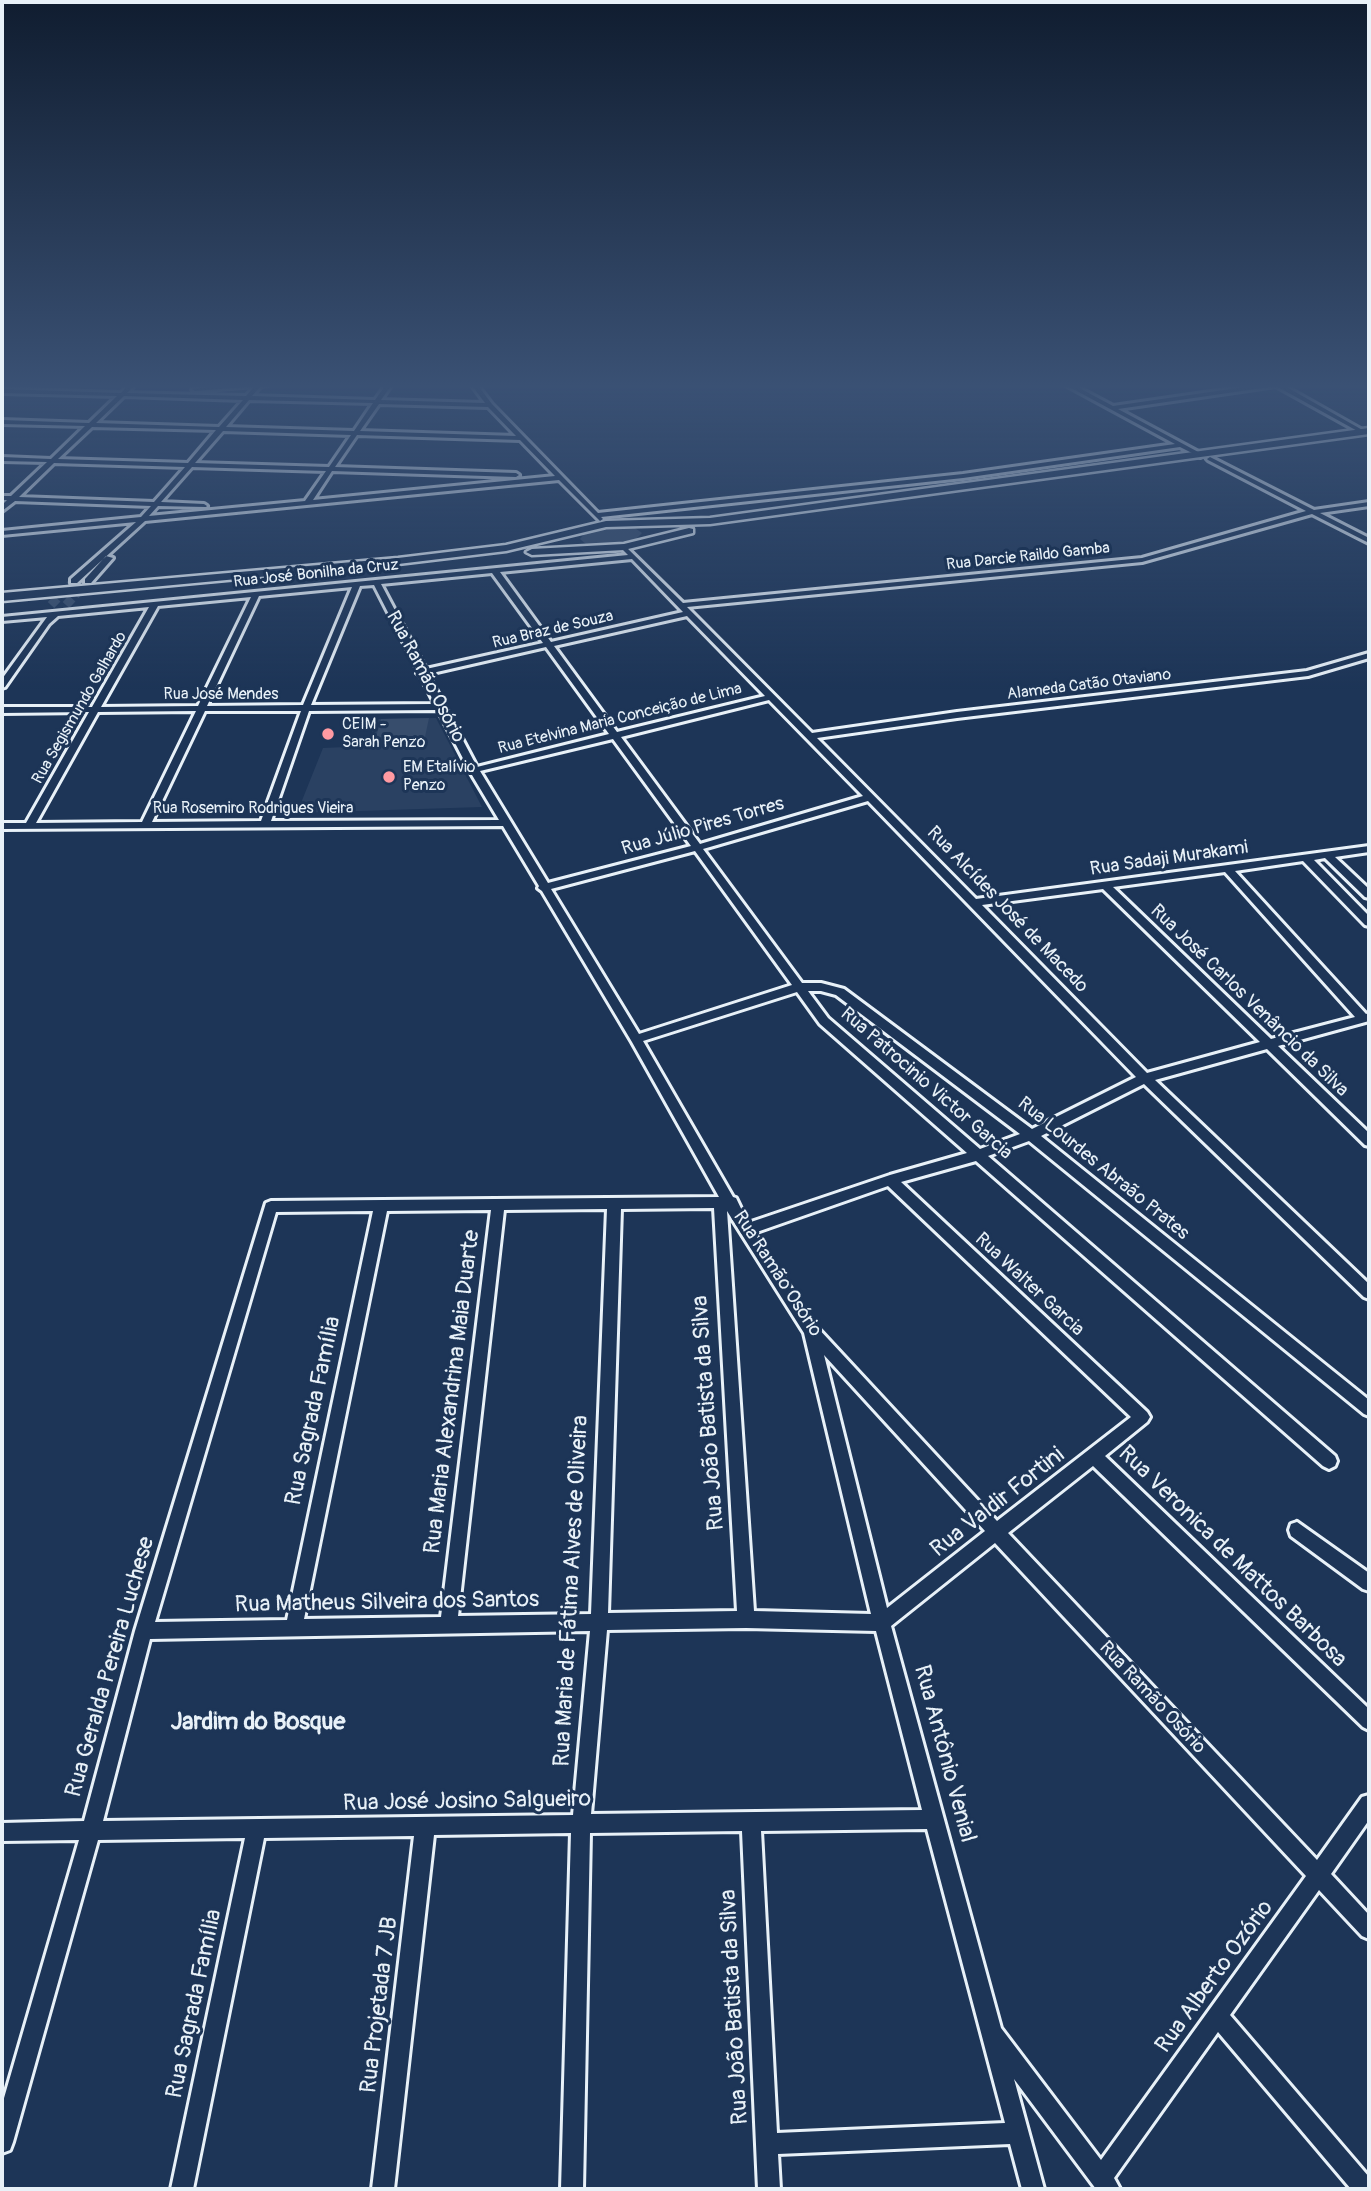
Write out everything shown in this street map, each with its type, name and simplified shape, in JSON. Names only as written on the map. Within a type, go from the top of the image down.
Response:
[{"type":"highway","points":[[2,597],[398,561],[506,548],[606,524],[710,520],[994,485]]},
{"type":"highway","points":[[2,603],[548,551],[624,547],[722,526],[1018,485]]},
{"type":"highway","points":[[629,522],[648,530],[645,541]]},
{"type":"highway","points":[[580,530],[576,536],[578,542],[594,550]]},
{"type":"street","points":[[2,509],[28,485]]},
{"type":"street","points":[[74,581],[116,546],[172,485]]},
{"type":"street","points":[[308,502],[319,485]]},
{"type":"street","points":[[2,533],[476,485]]},
{"type":"street","points":[[567,485],[606,524]]},
{"type":"street","points":[[596,515],[876,485]]},
{"type":"street","points":[[1260,485],[1369,541]]},
{"type":"street","points":[[2,498],[247,509]]},
{"type":"street","name":"Rua Darcie Raildo Gamba","points":[[687,609],[1142,560],[1312,512],[1369,504]]},
{"type":"street","points":[[88,581],[113,555],[116,546]]},
{"type":"street","name":"Rua Alcídes José de Macedo","points":[[624,547],[1145,1078],[1369,1293]]},
{"type":"street","name":"Rua José Bonilha da Cruz","points":[[57,613],[633,557]]},
{"type":"street","name":"Rua Patrocinio Victor Garcia","points":[[494,570],[547,646],[699,847],[824,1021],[1329,1461]]},
{"type":"street","name":"Rua Ramão Osório","points":[[376,582],[421,673],[474,770],[636,1039],[725,1203],[811,1331],[996,1533],[1369,1929]]},
{"type":"street","points":[[265,824],[306,708],[357,584]]},
{"type":"street","points":[[146,825],[256,594]]},
{"type":"street","name":"Rua Segismundo Galhardo","points":[[29,826],[155,604]]},
{"type":"street","points":[[2,685],[46,618],[51,605]]},
{"type":"street","points":[[2,619],[46,618],[66,605]]},
{"type":"street","name":"Rua Braz de Souza","points":[[421,673],[547,646],[687,609]]},
{"type":"street","name":"Alameda Catão Otaviano","points":[[811,736],[971,713],[1308,673],[1369,655]]},
{"type":"street","name":"Rua Etelvina Maria Conceição de Lima","points":[[474,770],[772,697]]},
{"type":"street","name":"Rua José Mendes","points":[[2,710],[440,707]]},
{"type":"street","name":"Rua Júlio Pires Torres","points":[[543,888],[699,847],[871,797]]},
{"type":"street","name":"Rua Rosemiro Rodrigues Vieira","points":[[2,826],[505,822]]},
{"type":"street","name":"Rua Sadaji Murakami","points":[[973,903],[1369,849]]},
{"type":"street","points":[[1326,854],[1369,895]]},
{"type":"street","points":[[1305,857],[1369,922]]},
{"type":"street","points":[[745,1230],[890,1180],[978,1155],[1031,1135],[1145,1078],[1366,1017],[1227,868]]},
{"type":"street","name":"Rua José Carlos Venâncio da Silva","points":[[1106,886],[1369,1141]]},
{"type":"street","points":[[636,1039],[799,987]]},
{"type":"street","name":"Rua Lourdes Abraão Prates","points":[[799,987],[821,987],[840,992],[1031,1135],[1369,1409]]},
{"type":"street","name":"Rua Walter Garcia","points":[[890,1180],[1142,1418]]},
{"type":"street","points":[[381,1206],[725,1203]]},
{"type":"street","name":"Rua João Batista da Silva","points":[[725,1203],[746,1619]]},
{"type":"street","name":"Rua Maria de Fátima Alves de Oliveira","points":[[572,2189],[581,1825],[599,1621],[614,1205]]},
{"type":"street","name":"Rua Geralda Pereira Luchese","points":[[2,2142],[91,1831],[144,1631],[271,1207],[381,1206]]},
{"type":"street","name":"Rua Sagrada Família","points":[[294,1627],[381,1206]]},
{"type":"street","name":"Rua Maria Alexandrina Maia Duarte","points":[[449,1624],[498,1206]]},
{"type":"street","name":"Rua Antônio Venial","points":[[811,1331],[882,1623],[1033,2189]]},
{"type":"street","name":"Rua Valdir Fortini","points":[[882,1623],[1142,1418]]},
{"type":"street","name":"Rua Veronica de Mattos Barbosa","points":[[1094,1456],[1369,1721]]},
{"type":"street","points":[[1297,1530],[1369,1583]]},
{"type":"street","name":"Rua Matheus Silveira dos Santos","points":[[144,1631],[746,1619],[882,1623]]},
{"type":"street","name":"Rua Alberto Ozório","points":[[1105,2183],[1217,2015],[1369,1804]]},
{"type":"street","name":"Rua José Josino Salgueiro","points":[[2,1832],[933,1819]]},
{"type":"street","name":"Rua João Batista da Silva","points":[[751,1823],[769,2189]]},
{"type":"street","name":"Rua Projetada 7 JB","points":[[383,2189],[425,1827]]},
{"type":"street","name":"Rua Sagrada Família","points":[[182,2189],[256,1830]]},
{"type":"street","points":[[1217,2015],[1365,2189]]},
{"type":"street","points":[[991,2031],[1105,2183]]},
{"type":"street","points":[[767,2144],[1018,2133]]},
{"type":"shaded area","points":[[608,527],[635,528],[642,533],[636,539],[612,545],[587,545],[580,539],[586,532]]},
{"type":"shaded area","points":[[429,718],[425,737],[376,737],[381,719]]},
{"type":"shaded area","name":"EM Etalívio Penzo","points":[[436,718],[482,807],[297,813],[323,748],[369,746],[375,719]]},
{"type":"tunnel","points":[[51,605],[74,581]]},
{"type":"tunnel","points":[[66,605],[88,581]]},
{"type":"place","name":"CEIM - Sarah Penzo","points":[[328,734]]},
{"type":"place","name":"EM Etalívio Penzo","points":[[389,777]]},
{"type":"district","name":"Jardim do Bosque","points":[[258,1723]]}]
